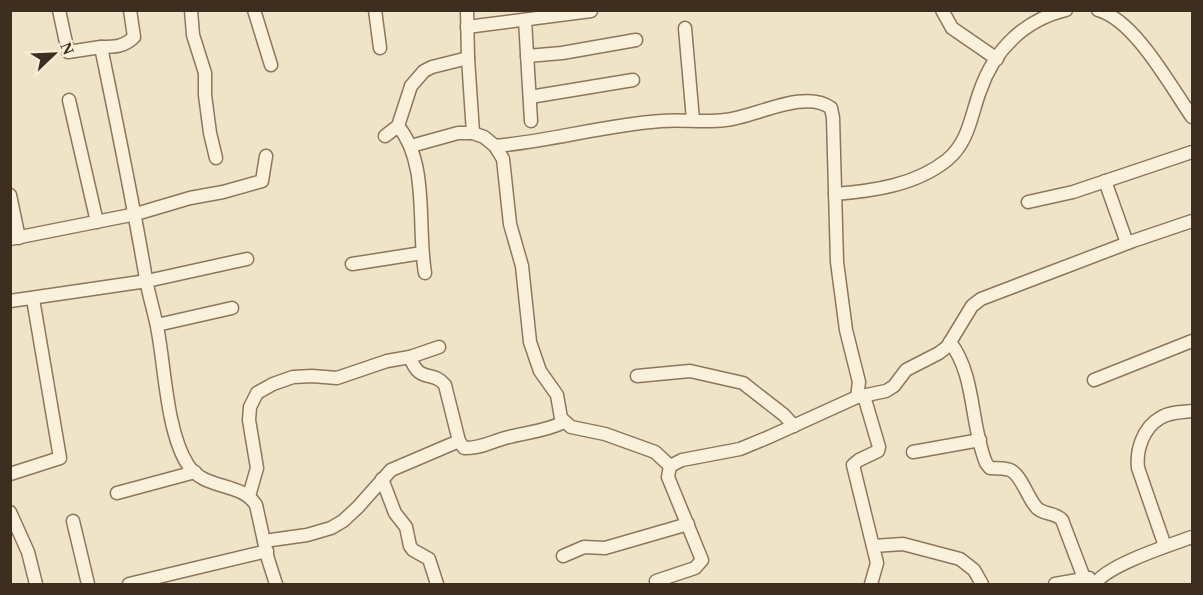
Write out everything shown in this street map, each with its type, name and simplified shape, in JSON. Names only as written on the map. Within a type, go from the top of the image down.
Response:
[{"type":"street","points":[[59,10],[68,52],[127,44],[134,37],[130,10]]},
{"type":"street","points":[[191,10],[193,35],[205,73],[205,95],[216,158]]},
{"type":"street","points":[[254,10],[271,64]]},
{"type":"street","points":[[375,10],[380,48]]},
{"type":"street","points":[[467,10],[473,133]]},
{"type":"street","points":[[942,10],[952,28],[997,59]]},
{"type":"street","points":[[835,194],[868,191],[909,180],[927,173],[949,159],[962,143],[971,125],[979,92],[1011,39],[1024,28],[1066,10]]},
{"type":"street","points":[[1098,10],[1108,13],[1158,64],[1192,117]]},
{"type":"street","points":[[467,27],[591,11]]},
{"type":"street","points":[[525,20],[531,121]]},
{"type":"street","points":[[685,28],[693,120]]},
{"type":"street","points":[[527,56],[562,53],[636,40]]},
{"type":"street","points":[[100,47],[136,214],[167,391],[179,444],[189,467],[202,478],[218,486],[241,492],[249,496],[256,505],[276,585]]},
{"type":"street","points":[[386,136],[398,126],[411,86],[424,71],[468,58]]},
{"type":"street","points":[[530,97],[633,80]]},
{"type":"street","points":[[69,100],[97,222]]},
{"type":"street","points":[[495,146],[522,144],[606,128],[662,121],[724,121],[786,103],[805,102],[827,105],[831,108],[837,262],[846,330],[859,382],[860,396],[879,447],[878,451],[854,462],[853,471],[877,563],[871,585]]},
{"type":"street","points":[[398,126],[411,146],[417,172],[425,273]]},
{"type":"street","points":[[411,146],[458,134],[473,133],[484,137],[495,146],[503,159],[510,224],[522,266],[530,342],[540,371],[556,395],[561,418],[571,427],[636,444],[655,452],[670,466]]},
{"type":"street","points":[[1028,202],[1073,192],[1192,152]]},
{"type":"street","points":[[10,195],[15,239],[136,214],[262,181],[266,156]]},
{"type":"street","points":[[1105,181],[1127,243]]},
{"type":"street","points":[[656,581],[695,568],[700,563],[701,556],[668,477],[670,466],[682,460],[740,449],[860,396],[886,391],[894,386],[906,370],[939,353],[950,342],[972,306],[981,299],[1127,243],[1192,221]]},
{"type":"street","points":[[352,264],[422,253]]},
{"type":"street","points":[[10,301],[147,281],[247,259]]},
{"type":"street","points":[[10,474],[60,458],[33,299]]},
{"type":"street","points":[[157,325],[232,308]]},
{"type":"street","points":[[1094,380],[1192,341]]},
{"type":"street","points":[[950,342],[959,354],[972,400],[983,456],[990,468],[1009,469],[1014,472],[1041,512],[1058,515],[1062,520],[1083,578]]},
{"type":"street","points":[[249,496],[257,468],[249,420],[250,407],[257,393],[293,377],[337,378],[439,347]]},
{"type":"street","points":[[410,357],[414,369],[419,373],[442,381],[445,385],[459,441],[464,448],[476,447],[506,437],[539,432],[564,422]]},
{"type":"street","points":[[637,376],[690,371],[742,383],[784,415],[794,426]]},
{"type":"street","points":[[1165,546],[1138,468],[1139,446],[1158,419],[1179,412],[1192,411]]},
{"type":"street","points":[[913,452],[980,440]]},
{"type":"street","points":[[129,585],[331,528],[358,507],[382,478],[398,467],[438,452],[459,441]]},
{"type":"street","points":[[117,493],[195,472]]},
{"type":"street","points":[[382,478],[395,513],[406,527],[410,546],[429,559],[436,585]]},
{"type":"street","points":[[10,513],[28,552],[36,585]]},
{"type":"street","points":[[73,521],[88,585]]},
{"type":"street","points":[[563,556],[584,548],[605,548],[688,524]]},
{"type":"street","points":[[1055,585],[1083,578],[1097,581],[1108,572],[1165,546],[1192,537]]},
{"type":"street","points":[[873,546],[903,544],[960,559],[974,570],[982,585]]}]
